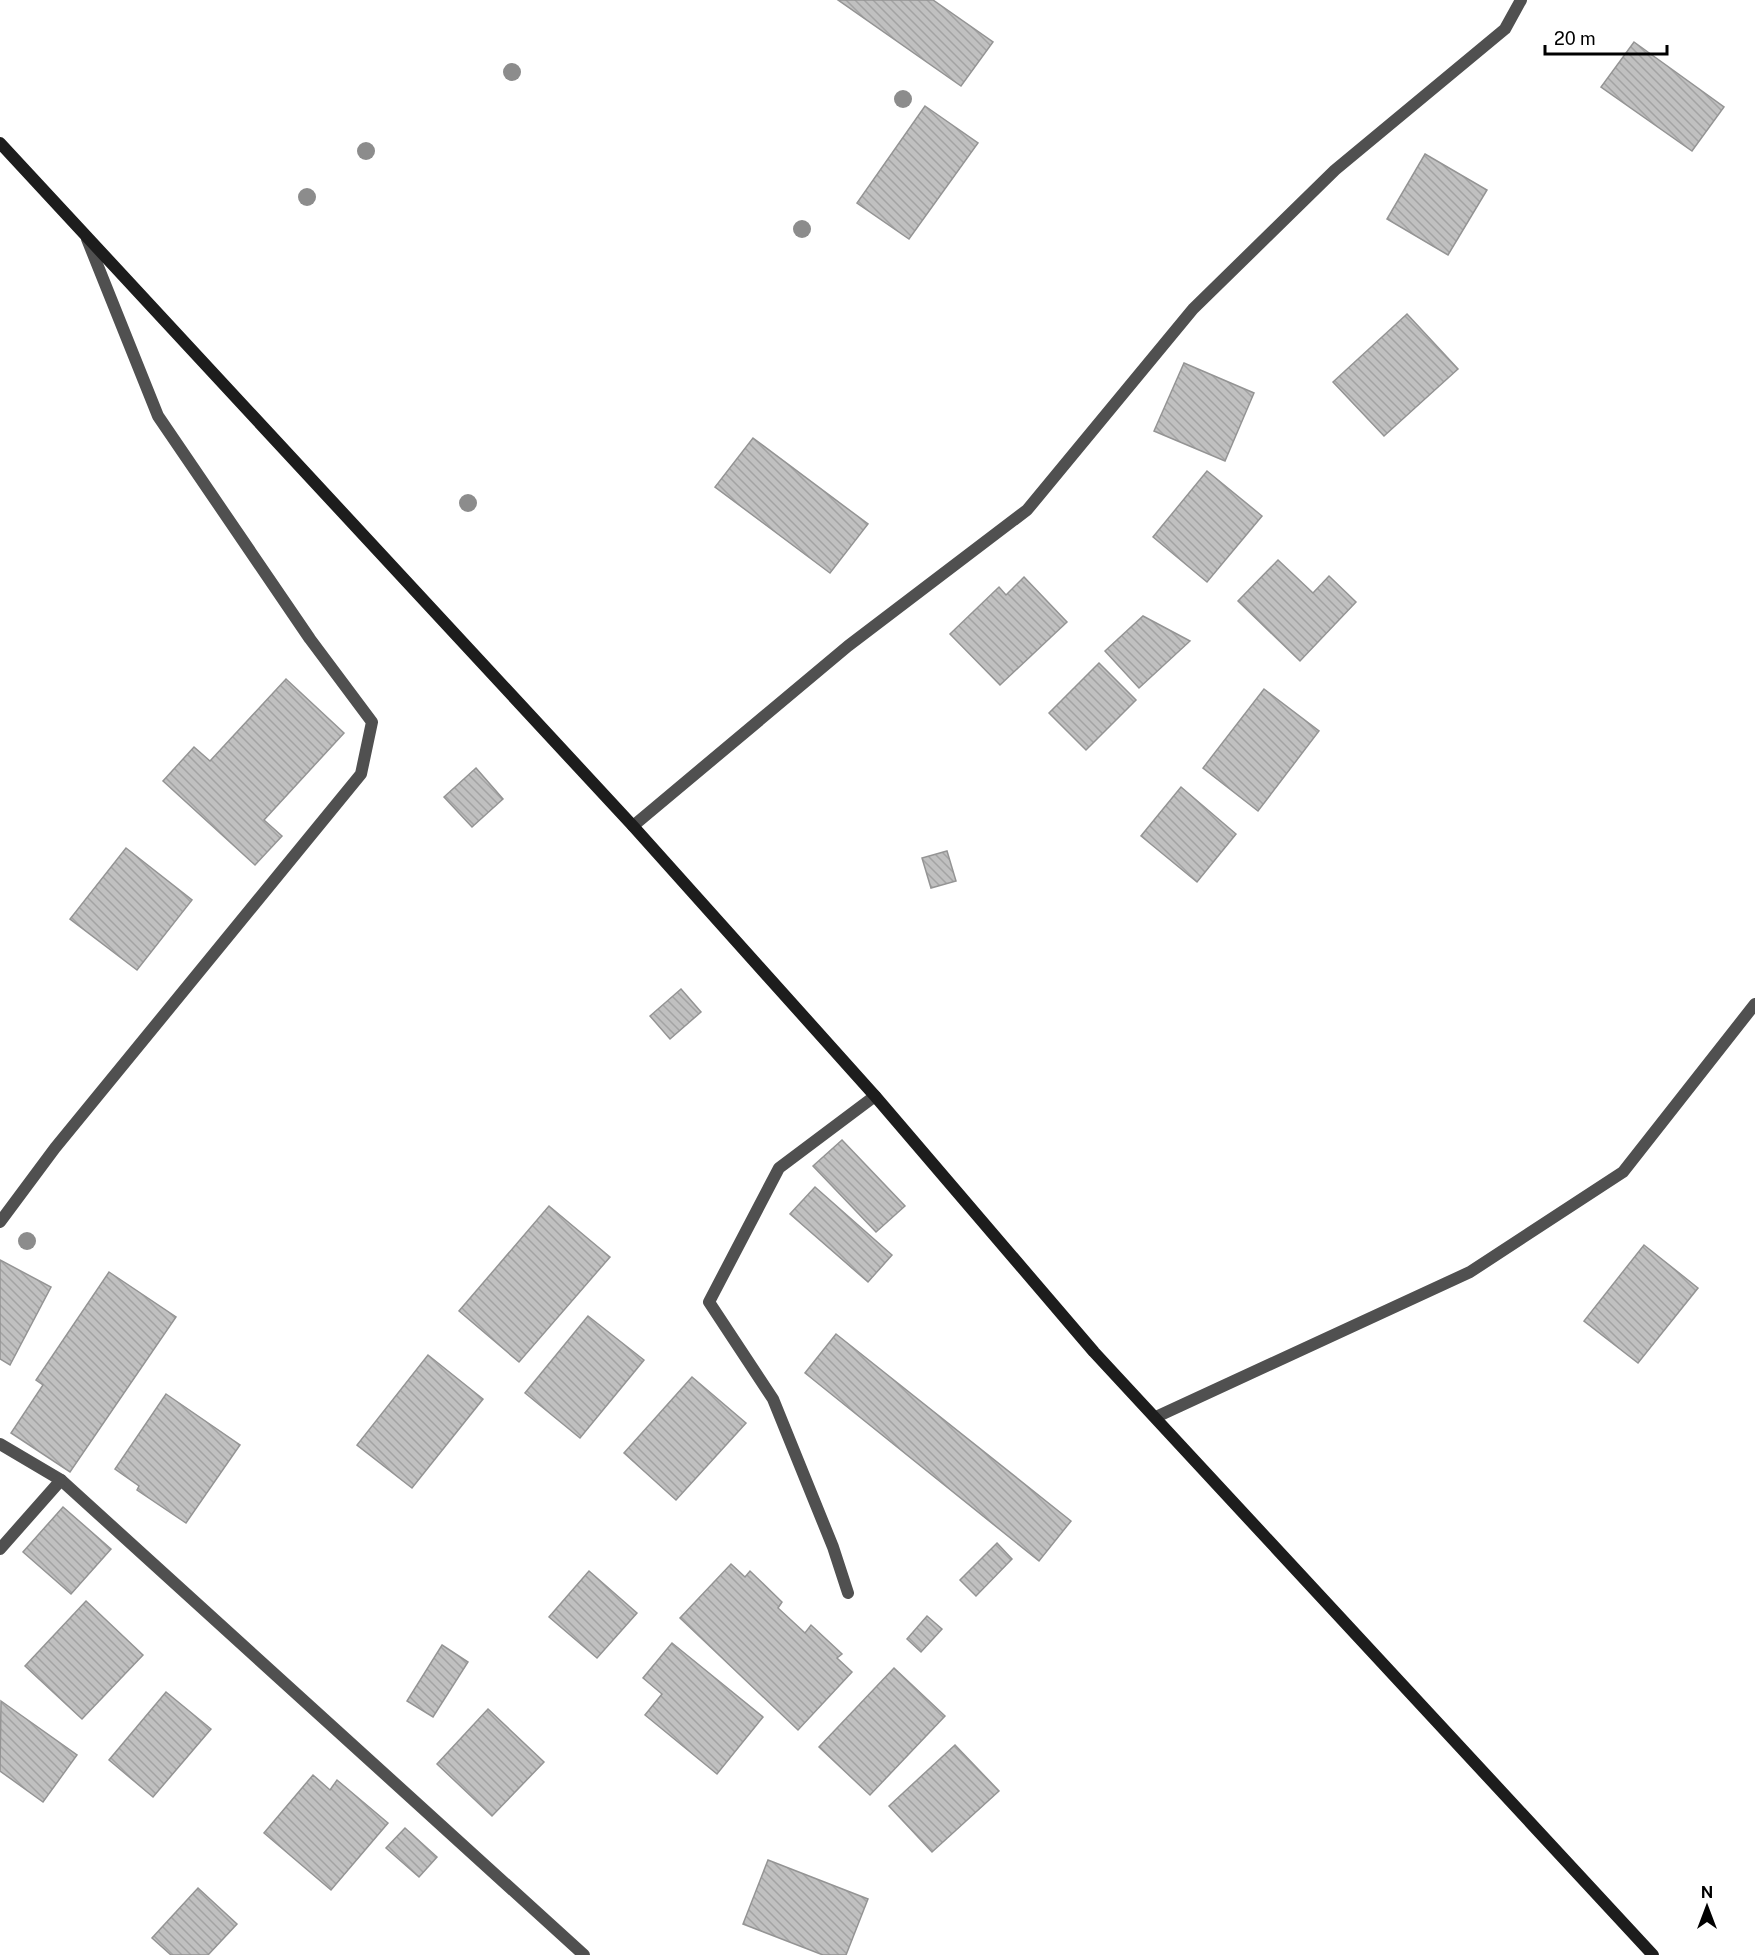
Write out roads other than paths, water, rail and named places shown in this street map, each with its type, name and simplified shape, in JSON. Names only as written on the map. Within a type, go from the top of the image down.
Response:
[{"type":"street","points":[[633,826],[848,646],[1027,510],[1193,309],[1335,170],[1505,30],[1521,0]]},
{"type":"street","points":[[0,143],[633,826],[875,1096],[1094,1352],[1653,1955]]},
{"type":"street","points":[[0,1222],[55,1148],[361,774],[372,722],[310,639],[158,416],[85,233]]},
{"type":"street","points":[[1156,1417],[1470,1272],[1623,1172],[1755,1004]]},
{"type":"street","points":[[848,1593],[833,1547],[773,1399],[709,1302],[779,1168],[875,1096]]},
{"type":"street","points":[[0,1444],[61,1480],[584,1955]]},
{"type":"street","points":[[0,1550],[61,1480]]}]
